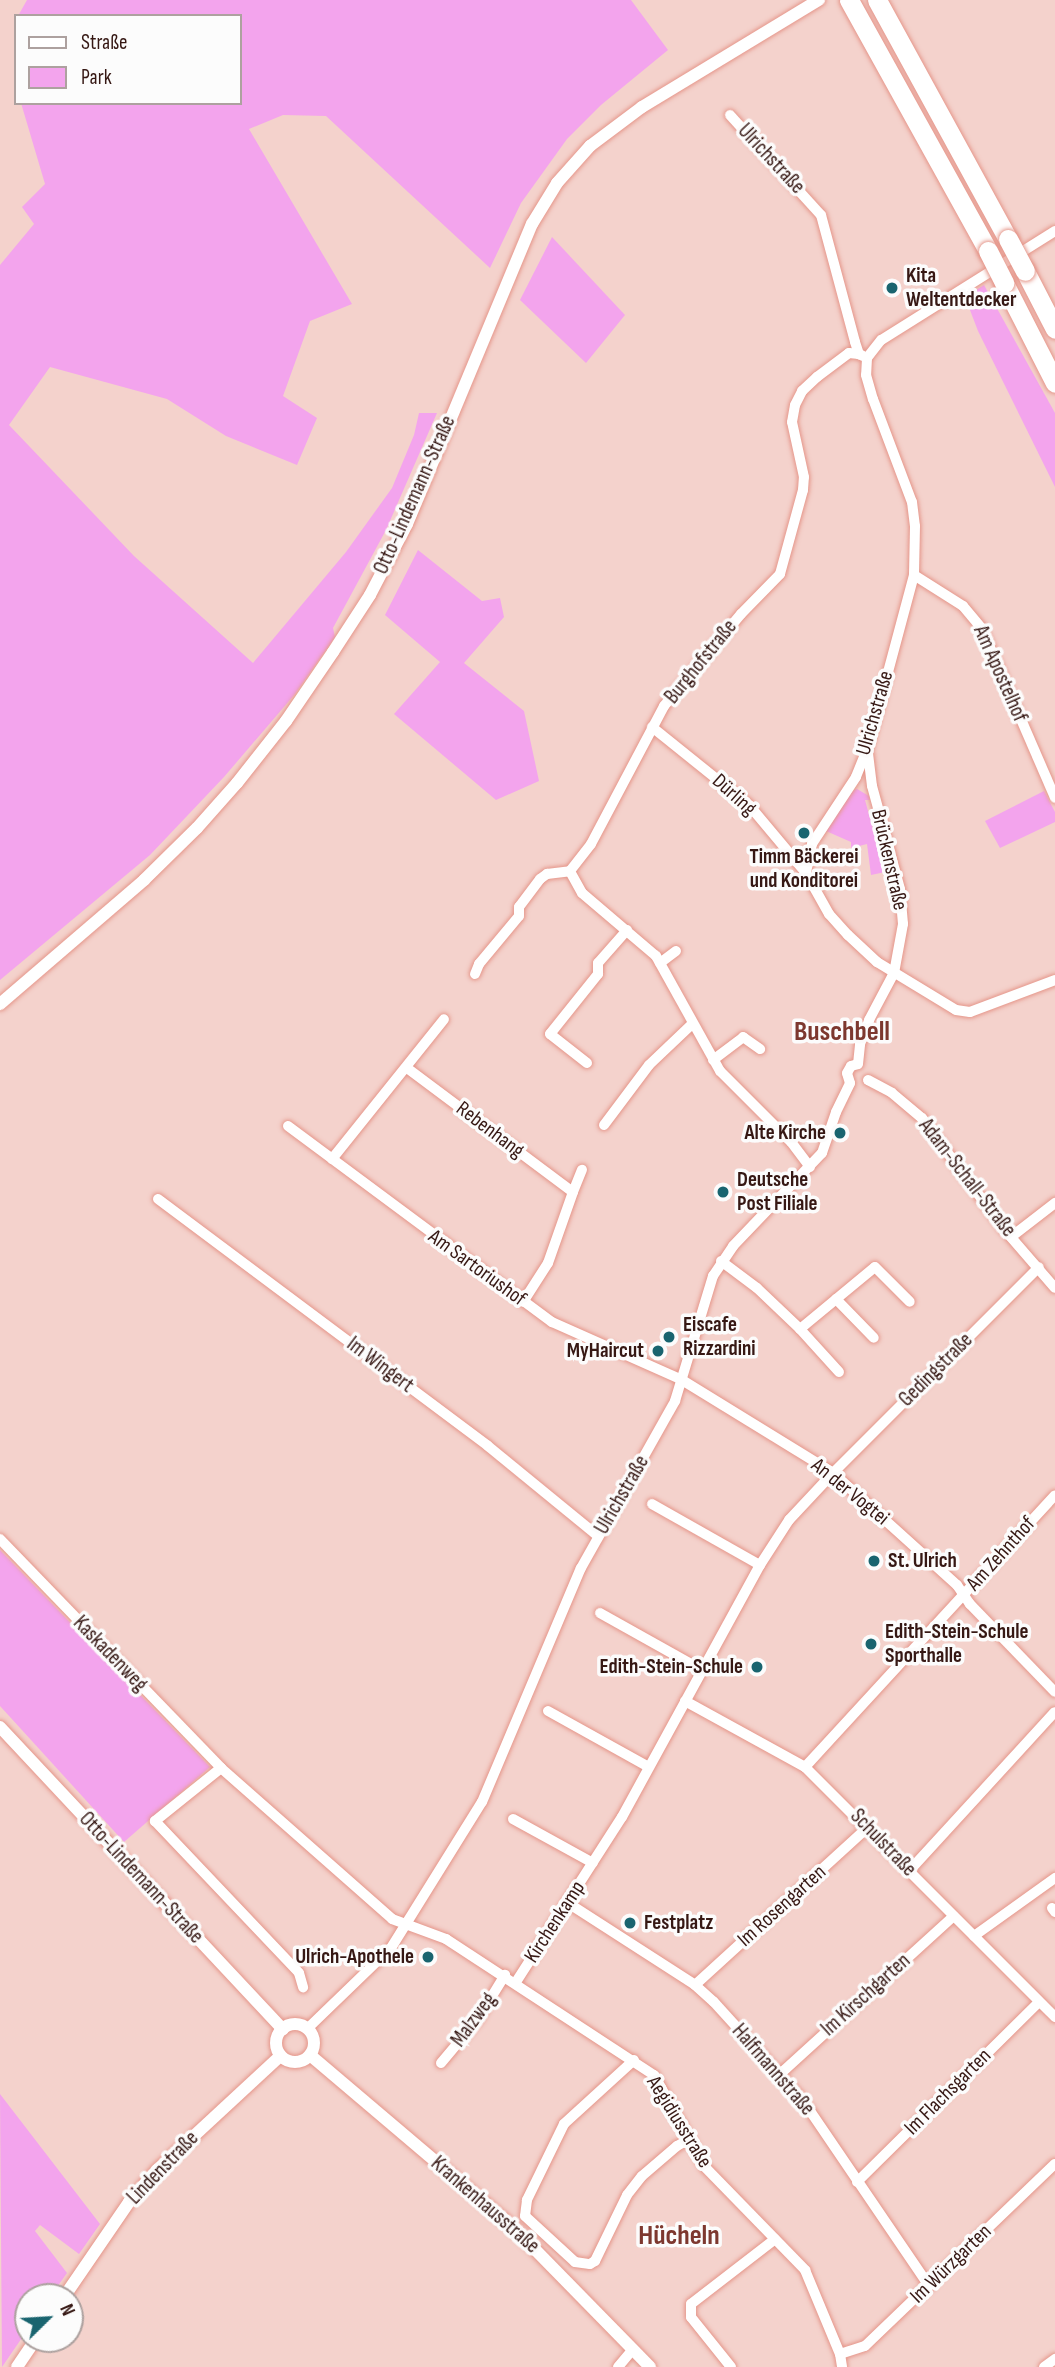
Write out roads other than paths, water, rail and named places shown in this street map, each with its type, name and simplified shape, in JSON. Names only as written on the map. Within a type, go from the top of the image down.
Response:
[{"type":"highway","points":[[849,0],[988,251],[1055,383]]},
{"type":"highway","points":[[877,0],[1055,329]]},
{"type":"street","name":"Otto-Lindemann-Straße","points":[[0,1004],[144,880],[197,828],[286,721],[333,652],[370,595],[407,524],[527,235],[556,183],[590,146],[642,107],[820,0]]},
{"type":"street","name":"Ulrichstraße","points":[[730,115],[821,215],[873,399],[912,502],[915,526],[914,575],[868,747],[850,786],[814,841],[806,873]]},
{"type":"street","points":[[863,356],[881,340],[1055,231]]},
{"type":"street","name":"Burghofstraße","points":[[570,871],[591,844],[664,706],[724,634],[780,574],[803,490],[804,477],[793,433],[794,413],[802,391],[849,353],[863,356]]},
{"type":"street","name":"Am Apostelhof","points":[[914,575],[974,617],[1055,798]]},
{"type":"street","name":"Dürling","points":[[652,727],[740,796],[806,873]]},
{"type":"street","name":"Brückenstraße","points":[[868,747],[872,786],[903,907],[902,939],[894,973]]},
{"type":"street","points":[[850,786],[862,781],[872,786]]},
{"type":"street","points":[[475,974],[479,964],[519,916],[519,907],[540,879],[547,874],[570,871],[582,893],[652,951],[692,1024],[727,1080],[791,1142],[810,1167]]},
{"type":"street","points":[[806,873],[822,903],[848,935],[894,973],[963,1013],[1055,981]]},
{"type":"street","points":[[587,1063],[550,1034],[598,974],[598,963],[627,930]]},
{"type":"street","points":[[660,963],[676,951]]},
{"type":"street","points":[[858,1064],[865,1030],[894,973]]},
{"type":"street","points":[[332,1159],[444,1019]]},
{"type":"street","points":[[604,1125],[649,1065],[692,1024]]},
{"type":"street","points":[[713,1060],[743,1037],[760,1049]]},
{"type":"street","points":[[858,1064],[867,1070],[867,1080],[858,1086],[850,1083],[847,1073],[851,1066],[858,1064]]},
{"type":"street","name":"Rebenhang","points":[[407,1068],[573,1192]]},
{"type":"street","name":"Adam-Schall-Straße","points":[[867,1080],[892,1093],[922,1118],[1011,1237],[1055,1288]]},
{"type":"street","name":"Ulrichstraße","points":[[408,1924],[482,1802],[568,1596],[598,1536],[659,1434],[682,1380],[706,1290],[721,1261],[822,1153],[836,1112],[850,1083]]},
{"type":"street","name":"Am Sartoriushof","points":[[288,1126],[559,1327],[682,1380]]},
{"type":"street","points":[[523,1302],[548,1263],[582,1170]]},
{"type":"street","name":"Im Wingert","points":[[158,1199],[488,1447],[598,1536]]},
{"type":"street","points":[[1011,1237],[1055,1203]]},
{"type":"street","points":[[721,1261],[757,1288],[800,1329],[839,1372]]},
{"type":"street","points":[[800,1329],[875,1267],[910,1302]]},
{"type":"street","name":"Gedingstraße","points":[[833,1473],[1039,1267]]},
{"type":"street","points":[[836,1299],[874,1338]]},
{"type":"street","name":"An der Vogtei","points":[[682,1380],[833,1473],[957,1585],[963,1595],[1055,1692]]},
{"type":"street","name":"Kirchenkamp","points":[[516,1982],[622,1817],[760,1565],[789,1520],[833,1473]]},
{"type":"street","name":"Am Zehnthof","points":[[805,1766],[1055,1495]]},
{"type":"street","points":[[652,1504],[760,1565]]},
{"type":"street","name":"Kaskadenweg","points":[[0,1539],[221,1768],[392,1919],[408,1924]]},
{"type":"street","points":[[600,1614],[702,1670]]},
{"type":"street","name":"Schulstraße","points":[[685,1701],[805,1766],[1055,2017]]},
{"type":"street","points":[[548,1711],[648,1766]]},
{"type":"street","points":[[910,1870],[1055,1712]]},
{"type":"street","name":"Otto-Lindemann-Straße","points":[[0,1727],[283,2029]]},
{"type":"street","points":[[221,1768],[155,1821],[299,1973],[303,1987]]},
{"type":"street","name":"Kirchenkamp","points":[[513,1819],[593,1863]]},
{"type":"street","name":"Im Rosengarten","points":[[695,1985],[868,1827]]},
{"type":"street","points":[[974,1936],[1055,1878]]},
{"type":"street","name":"Halfmannstraße","points":[[568,1903],[695,1985],[802,2099],[929,2286]]},
{"type":"street","name":"Im Kirschgarten","points":[[779,2075],[954,1916]]},
{"type":"street","points":[[307,2029],[391,1948],[408,1924]]},
{"type":"street","name":"Aegidiusstraße","points":[[408,1924],[446,1939],[505,1975],[654,2075],[705,2167],[805,2270],[840,2354],[842,2367]]},
{"type":"street","name":"Malzweg","points":[[441,2063],[478,2019],[505,1975]]},
{"type":"street","name":"Im Flachsgarten","points":[[857,2182],[1039,2002]]},
{"type":"street","points":[[292,2025],[307,2029],[314,2042],[310,2055],[292,2062],[280,2056],[276,2045],[283,2029],[292,2025]]},
{"type":"street","name":"Krankenhausstraße","points":[[310,2055],[515,2229],[650,2367]]},
{"type":"street","name":"Lindenstraße","points":[[74,2283],[129,2202],[157,2170],[280,2056]]},
{"type":"street","points":[[634,2060],[564,2124],[527,2200],[525,2216],[575,2262],[590,2264],[595,2260],[612,2221],[642,2176],[688,2140]]},
{"type":"street","name":"Im Würzgarten","points":[[840,2354],[865,2346],[1055,2164]]},
{"type":"street","points":[[731,2367],[691,2317],[691,2304],[775,2239]]},
{"type":"street","points":[[618,2367],[633,2349]]},
{"type":"street","points":[[1044,2367],[1055,2360]]},
{"type":"place","name":"Kita Weltentdecker","points":[[892,288]]},
{"type":"place","name":"Timm Bäckerei und Konditorei","points":[[804,833]]},
{"type":"place","name":"Alte Kirche","points":[[840,1133]]},
{"type":"place","name":"Deutsche Post Filiale","points":[[723,1192]]},
{"type":"place","name":"Eiscafe Rizzardini","points":[[669,1337]]},
{"type":"place","name":"MyHaircut","points":[[658,1351]]},
{"type":"place","name":"St. Ulrich","points":[[874,1561]]},
{"type":"place","name":"Edith-Stein-Schule Sporthalle","points":[[871,1644]]},
{"type":"place","name":"Edith-Stein-Schule","points":[[757,1667]]},
{"type":"place","name":"Festplatz","points":[[630,1923]]},
{"type":"place","name":"Ulrich-Apothele","points":[[428,1957]]},
{"type":"district","name":"Buschbell","points":[[842,1032]]},
{"type":"district","name":"Hücheln","points":[[679,2236]]}]
